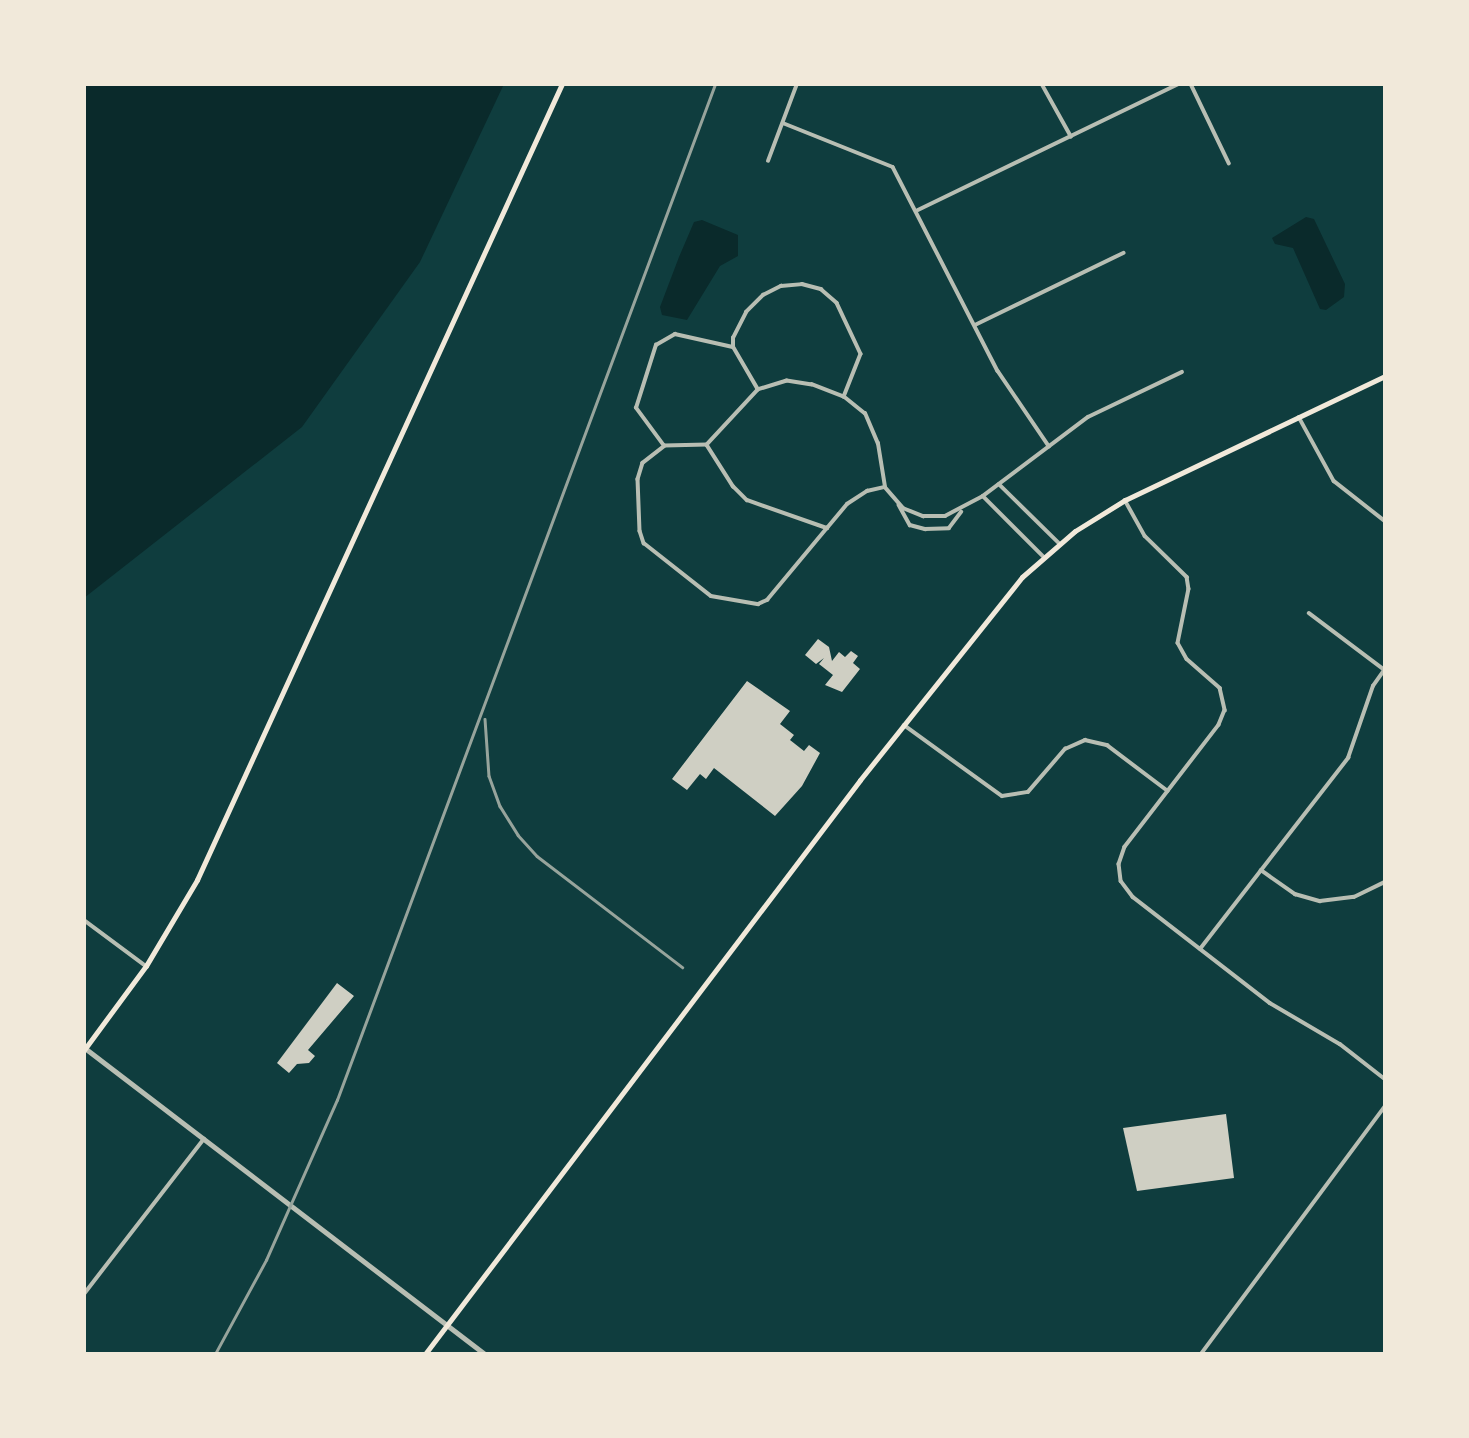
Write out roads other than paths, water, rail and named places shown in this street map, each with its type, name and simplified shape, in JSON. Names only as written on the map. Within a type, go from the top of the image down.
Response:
[{"type":"main road","points":[[85,1049],[146,966],[197,880],[562,84]]},
{"type":"main road","points":[[425,1354],[996,606],[1043,556],[1125,500],[1385,376]]},
{"type":"street","points":[[768,161],[797,84]]},
{"type":"street","points":[[1042,84],[1071,136]]},
{"type":"street","points":[[918,211],[1179,84]]},
{"type":"street","points":[[1191,84],[1229,163]]},
{"type":"street","points":[[783,123],[889,164],[918,211],[1010,391],[1049,446]]},
{"type":"street","points":[[975,325],[1123,253]]},
{"type":"street","points":[[758,390],[733,347],[733,338],[746,312],[773,288],[791,284],[821,289],[837,303],[861,354],[844,397]]},
{"type":"street","points":[[665,446],[636,408],[656,345],[675,334],[733,347]]},
{"type":"street","points":[[885,487],[867,491],[847,504],[767,600],[758,604],[711,596],[641,537],[640,471],[650,456],[665,446],[707,445],[758,390],[797,382],[844,397],[865,414],[872,428],[885,487],[898,503],[906,521],[925,529],[949,528],[961,511],[1088,417],[1182,372]]},
{"type":"street","points":[[1299,417],[1334,481],[1385,521]]},
{"type":"street","points":[[707,445],[733,486],[747,500],[827,528]]},
{"type":"street","points":[[999,484],[1059,543]]},
{"type":"street","points":[[983,496],[1043,556]]},
{"type":"street","points":[[1125,500],[1145,536],[1184,571],[1189,589],[1178,643],[1187,659],[1220,688],[1225,704],[1219,725],[1122,852],[1120,875],[1133,897],[1270,1003],[1340,1044],[1385,1079]]},
{"type":"street","points":[[898,503],[923,516],[961,511]]},
{"type":"street","points":[[1200,949],[1354,748],[1369,697],[1385,670],[1309,613]]},
{"type":"street","points":[[904,725],[1002,796],[1028,792],[1065,749],[1091,740],[1107,745],[1168,791]]},
{"type":"street","points":[[1261,870],[1295,894],[1320,901],[1353,897],[1385,882]]},
{"type":"street","points":[[84,920],[146,966]]},
{"type":"street","points":[[85,1049],[485,1354]]},
{"type":"street","points":[[1201,1354],[1385,1106]]},
{"type":"street","points":[[84,1294],[204,1139]]},
{"type":"water","points":[[84,84],[504,84],[420,262],[302,427],[84,598]]},
{"type":"water","points":[[1306,217],[1314,219],[1345,284],[1344,297],[1326,310],[1320,309],[1293,248],[1275,244],[1272,238]]},
{"type":"water","points":[[702,220],[738,235],[738,256],[720,266],[687,320],[662,315],[660,307],[679,257],[694,222]]},
{"type":"railway","points":[[215,1354],[266,1260],[337,1100],[715,84]]},
{"type":"railway","points":[[485,719],[489,776],[500,806],[518,835],[537,856],[682,967]]}]
